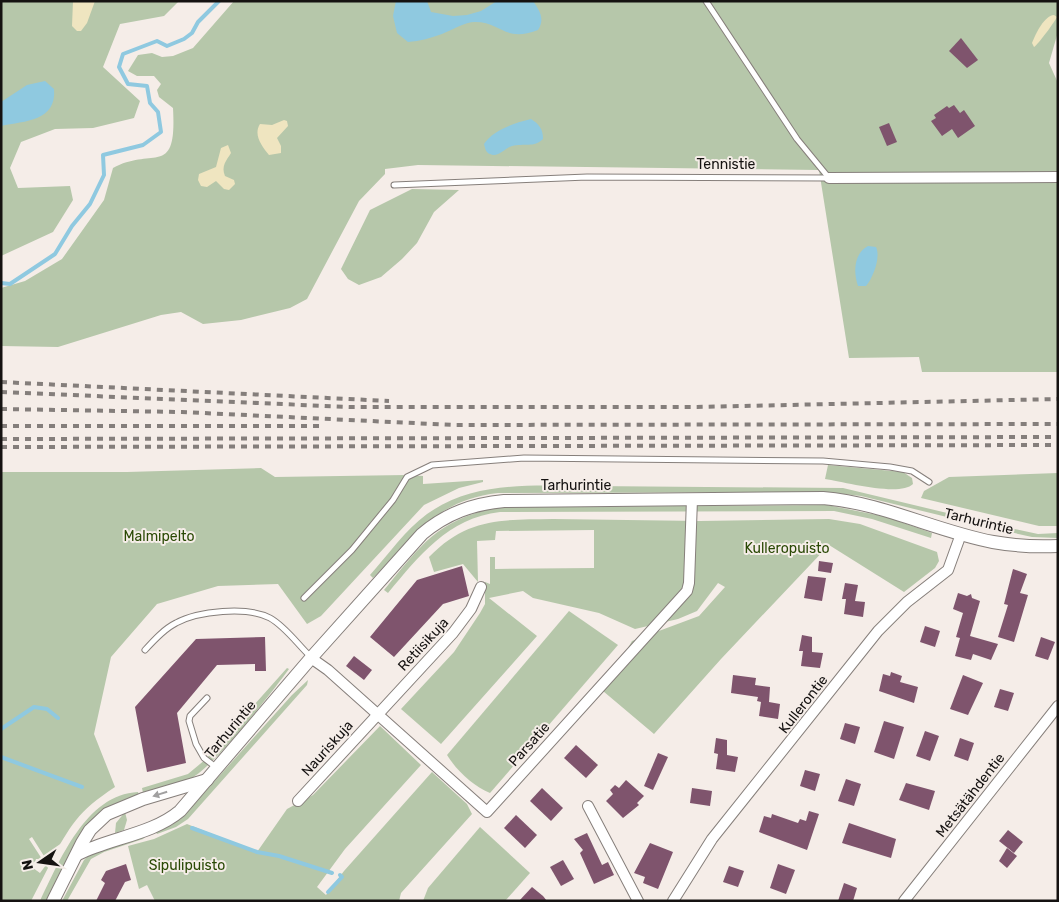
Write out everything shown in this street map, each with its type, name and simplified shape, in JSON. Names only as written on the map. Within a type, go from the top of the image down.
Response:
[{"type":"street","name":"Tennistie","points":[[829,178],[1058,177]]},
{"type":"street","name":"Tarhurintie","points":[[78,854],[98,844],[150,828],[173,817],[422,534],[457,511],[476,505],[504,501],[823,498],[850,500],[961,534],[1025,547],[1058,546]]},
{"type":"street","name":"Parsatie","points":[[311,658],[487,812],[687,591],[689,583],[692,499]]},
{"type":"street","name":"Kullerontie","points":[[673,901],[712,839],[878,631],[907,602],[948,570],[961,534]]},
{"type":"street","name":"Retiisikuja","points":[[377,714],[453,633],[471,609],[481,587]]},
{"type":"street","name":"Metsätähdentie","points":[[904,901],[1058,706]]},
{"type":"street","name":"Nauriskuja","points":[[298,801],[377,714]]},
{"type":"street","name":"Tarhurintie","points":[[54,901],[90,830],[108,814],[142,799],[207,780]]},
{"type":"street","points":[[588,806],[638,901]]},
{"type":"lane","points":[[706,1],[797,139],[829,178]]},
{"type":"lane","name":"Tennistie","points":[[394,185],[587,177],[829,178]]},
{"type":"lane","points":[[304,598],[352,550],[393,500],[407,477],[432,465],[524,458],[823,461],[890,467],[912,471],[929,482]]},
{"type":"lane","points":[[145,650],[158,636],[176,623],[218,612],[245,612],[268,616],[278,623],[311,658]]},
{"type":"lane","points":[[207,698],[190,716],[190,721],[196,744],[204,758],[217,768]]},
{"type":"green space","points":[[1,1],[179,1],[164,16],[120,24],[103,67],[140,101],[134,118],[93,128],[55,129],[21,142],[10,168],[18,188],[70,186],[73,200],[53,232],[1,256]]},
{"type":"green space","points":[[234,1],[1058,1],[1058,32],[1049,63],[1058,83],[1058,372],[922,372],[919,357],[849,358],[819,170],[418,165],[385,169],[385,174],[359,201],[307,299],[290,308],[241,320],[203,324],[181,312],[161,315],[58,347],[1,346],[1,288],[25,281],[62,259],[104,200],[113,168],[128,162],[160,156],[167,152],[171,144],[173,108],[159,97],[157,90],[161,84],[154,76],[137,76],[128,71],[138,55],[152,53],[162,57],[173,56],[193,48]]},
{"type":"green space","points":[[412,189],[459,190],[434,212],[417,243],[381,277],[359,285],[348,279],[341,269],[370,210]]},
{"type":"green space","points":[[828,465],[903,472],[912,478],[913,484],[906,488],[885,489],[825,479]]},
{"type":"green space","name":"Malmipelto","points":[[261,468],[275,477],[406,475],[423,476],[423,484],[483,480],[483,482],[459,488],[424,505],[321,616],[307,624],[278,584],[218,586],[157,604],[111,657],[94,734],[115,787],[92,804],[76,820],[49,864],[32,837],[29,839],[42,859],[36,859],[33,868],[40,873],[46,865],[48,868],[31,901],[1,901],[1,472],[127,472]]},
{"type":"green space","points":[[1058,473],[1058,526],[1039,526],[921,498],[924,491],[949,477]]},
{"type":"green space","points":[[526,486],[843,488],[993,524],[992,528],[861,496],[826,492],[498,493],[458,503],[442,512],[414,535],[373,578],[370,575],[411,527],[427,514],[445,503],[485,490]]},
{"type":"green space","points":[[827,505],[887,517],[932,533],[931,538],[872,519],[834,511],[500,512],[465,522],[450,531],[423,553],[388,593],[384,590],[410,559],[433,536],[460,519],[499,507]]},
{"type":"green space","name":"Kulleropuisto","points":[[553,519],[700,521],[829,519],[860,524],[937,552],[939,561],[935,568],[904,592],[829,545],[721,659],[654,734],[603,691],[632,641],[699,616],[725,587],[718,583],[697,611],[678,619],[635,629],[599,613],[533,598],[523,591],[489,598],[537,636],[441,744],[401,709],[454,652],[480,613],[485,604],[485,582],[490,584],[490,557],[495,557],[495,569],[594,568],[594,530],[496,531],[495,540],[477,541],[478,582],[463,564],[434,572],[429,557],[458,534],[486,523]]},
{"type":"green space","points":[[1001,526],[1038,534],[1058,533],[1058,538],[1032,537],[1001,530]]},
{"type":"green space","points":[[569,611],[618,645],[490,793],[466,777],[447,755]]},
{"type":"green space","points":[[287,668],[289,669],[269,695],[212,762],[188,780],[143,793],[142,788],[188,774],[206,759]]},
{"type":"green space","points":[[308,680],[307,685],[188,819],[176,827],[157,834],[155,831],[172,825],[186,813],[292,695]]},
{"type":"green space","name":"Sipulipuisto","points":[[380,726],[421,765],[345,849],[317,887],[326,895],[344,871],[432,772],[467,804],[472,814],[401,893],[399,901],[155,901],[147,885],[139,889],[128,846],[154,839],[187,824],[257,852],[287,809],[313,795]]},
{"type":"green space","points":[[138,792],[139,795],[116,804],[71,852],[46,901],[40,901],[66,850],[89,817],[103,804],[120,796]]},
{"type":"green space","points":[[125,812],[127,820],[124,830],[115,833],[116,823]]},
{"type":"green space","points":[[480,827],[530,873],[505,901],[423,901],[428,888]]},
{"type":"green space","points":[[148,834],[143,839],[104,852],[91,859],[67,901],[62,901],[84,860],[90,854]]},
{"type":"sand","points":[[73,1],[95,1],[87,23],[81,31],[77,31],[72,26]]},
{"type":"sand","points":[[1054,15],[1057,17],[1056,19],[1034,47],[1032,43],[1041,26],[1047,18]]},
{"type":"sand","points":[[284,120],[287,121],[288,126],[277,138],[281,146],[281,153],[269,155],[259,140],[258,128],[260,124],[272,125]]},
{"type":"sand","points":[[228,145],[231,153],[225,164],[224,172],[225,176],[234,180],[235,184],[229,190],[224,189],[216,181],[207,187],[201,186],[198,180],[199,174],[216,167],[221,148]]},
{"type":"water","points":[[396,1],[427,1],[431,12],[453,16],[481,11],[497,1],[533,1],[540,12],[541,22],[538,30],[518,34],[510,33],[484,23],[471,22],[434,37],[408,42],[397,33],[393,16]]},
{"type":"water","points":[[45,81],[54,89],[54,100],[50,108],[38,118],[1,126],[1,102],[27,85]]},
{"type":"water","points":[[531,119],[538,125],[543,135],[543,139],[540,142],[512,146],[496,155],[490,154],[487,151],[484,144],[498,131]]},
{"type":"water","points":[[868,246],[876,247],[878,256],[876,267],[866,286],[858,286],[855,275],[857,258],[863,249]]},
{"type":"building","points":[[961,38],[978,60],[967,68],[949,51]]},
{"type":"building","points":[[954,105],[960,113],[964,110],[975,126],[958,138],[952,129],[942,136],[931,121],[936,118],[934,115],[947,106],[949,108]]},
{"type":"building","points":[[889,123],[897,142],[887,146],[879,127]]},
{"type":"building","points":[[819,561],[833,563],[831,573],[818,571]]},
{"type":"building","points":[[462,566],[469,596],[443,604],[394,657],[370,637],[417,580]]},
{"type":"building","points":[[1013,569],[1027,574],[1020,593],[1028,595],[1014,642],[998,637],[1008,605],[1004,604]]},
{"type":"building","points":[[808,576],[826,578],[822,601],[804,598]]},
{"type":"building","points":[[845,583],[858,585],[855,601],[865,602],[863,617],[844,614],[846,599],[842,599]]},
{"type":"building","points":[[958,593],[967,596],[971,594],[972,598],[980,601],[970,636],[998,644],[991,660],[973,654],[971,660],[955,656],[960,638],[956,637],[963,613],[953,609]]},
{"type":"building","points":[[925,626],[940,631],[935,647],[920,642]]},
{"type":"building","points":[[802,635],[812,637],[812,652],[823,653],[820,668],[801,666],[803,651],[799,651]]},
{"type":"building","points":[[265,637],[266,671],[255,671],[255,664],[217,665],[177,713],[186,763],[147,772],[135,707],[196,639]]},
{"type":"building","points":[[1041,637],[1055,642],[1048,660],[1035,656]]},
{"type":"building","points":[[354,656],[372,670],[364,680],[346,666]]},
{"type":"building","points":[[891,672],[902,676],[900,682],[918,687],[914,703],[879,691],[883,674],[890,676]]},
{"type":"building","points":[[733,675],[756,678],[755,685],[770,687],[769,702],[780,704],[778,719],[759,716],[761,702],[757,701],[758,697],[731,693]]},
{"type":"building","points":[[963,675],[983,683],[968,715],[950,709]]},
{"type":"building","points":[[1000,689],[1014,693],[1008,711],[994,707]]},
{"type":"building","points":[[884,721],[904,727],[894,759],[874,752]]},
{"type":"building","points":[[845,723],[860,727],[855,744],[840,739]]},
{"type":"building","points":[[925,731],[939,736],[930,761],[916,756]]},
{"type":"building","points":[[716,738],[727,740],[727,755],[738,757],[735,772],[716,769],[718,754],[714,753]]},
{"type":"building","points":[[960,738],[974,743],[968,761],[954,756]]},
{"type":"building","points":[[576,745],[598,765],[586,778],[564,758]]},
{"type":"building","points":[[658,753],[668,757],[653,790],[644,786]]},
{"type":"building","points":[[805,770],[820,774],[815,791],[800,786]]},
{"type":"building","points":[[846,779],[861,784],[854,806],[838,801]]},
{"type":"building","points":[[626,780],[644,796],[637,803],[639,805],[623,818],[606,801],[613,794],[610,790],[615,785],[619,788]]},
{"type":"building","points":[[906,783],[935,791],[929,810],[899,800]]},
{"type":"building","points":[[542,788],[563,808],[551,821],[530,801]]},
{"type":"building","points":[[692,788],[712,791],[710,806],[690,803]]},
{"type":"building","points":[[809,811],[819,814],[807,850],[759,832],[764,816],[771,818],[772,814],[798,823],[800,819],[806,821]]},
{"type":"building","points":[[516,815],[537,835],[525,848],[504,828]]},
{"type":"building","points":[[849,823],[896,839],[891,858],[842,843]]},
{"type":"building","points":[[1008,830],[1023,842],[1014,853],[999,841]]},
{"type":"building","points":[[587,833],[602,865],[608,862],[614,875],[594,884],[580,853],[583,850],[574,839]]},
{"type":"building","points":[[650,843],[673,852],[658,889],[643,883],[645,877],[634,873]]},
{"type":"building","points":[[1007,848],[1017,856],[1007,868],[999,861]]},
{"type":"building","points":[[563,860],[574,879],[561,886],[550,867]]},
{"type":"building","points":[[126,864],[131,880],[125,882],[115,901],[96,901],[105,883],[101,880],[106,871]]},
{"type":"building","points":[[778,864],[795,870],[786,894],[770,888]]},
{"type":"building","points":[[729,866],[744,871],[738,887],[723,882]]},
{"type":"building","points":[[844,883],[857,888],[853,901],[838,901]]},
{"type":"building","points":[[532,887],[543,896],[547,901],[519,901]]},
{"type":"waterway","points":[[1,283],[10,284],[55,254],[72,226],[90,204],[104,175],[103,155],[143,145],[161,132],[158,112],[150,103],[147,86],[128,84],[119,67],[123,54],[157,41],[167,46],[184,39],[192,33],[198,22],[219,1]]},
{"type":"waterway","points":[[1,729],[34,707],[47,709],[58,718]]},
{"type":"waterway","points":[[1,757],[82,787]]},
{"type":"waterway","points":[[192,828],[257,852],[279,856],[332,873]]},
{"type":"waterway","points":[[328,892],[342,877],[340,875]]},
{"type":"railway","points":[[1,382],[389,401]]},
{"type":"railway","points":[[1,392],[350,407],[697,407],[1058,399]]},
{"type":"railway","points":[[1,409],[182,412],[454,425],[1058,424]]},
{"type":"railway","points":[[1,426],[321,426]]},
{"type":"railway","points":[[1,439],[1058,437]]},
{"type":"railway","points":[[1,447],[1058,445]]}]
